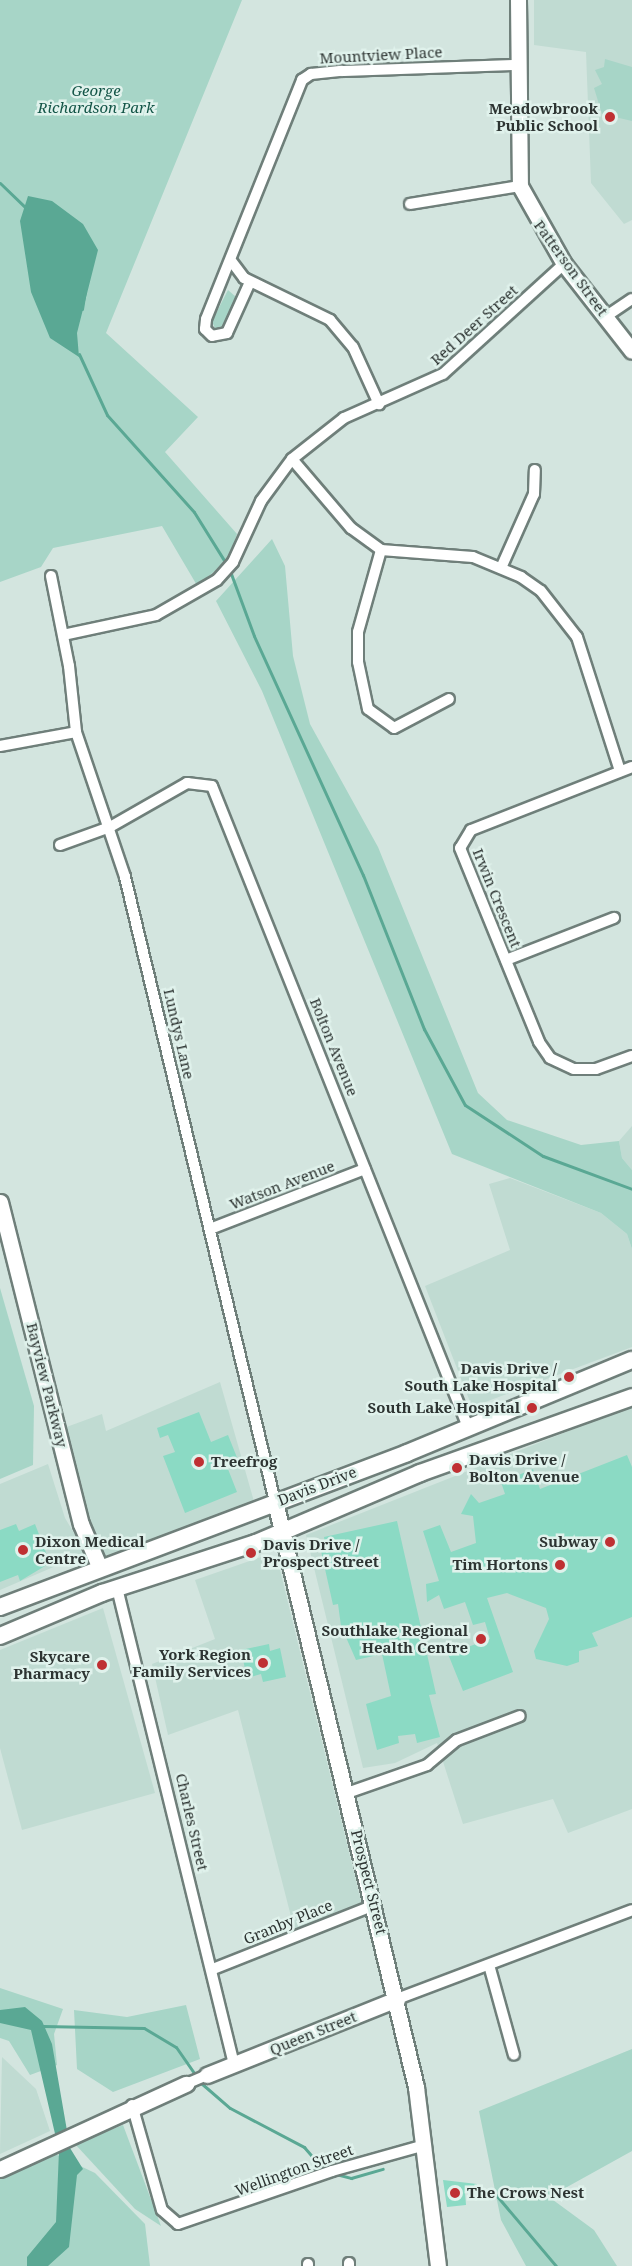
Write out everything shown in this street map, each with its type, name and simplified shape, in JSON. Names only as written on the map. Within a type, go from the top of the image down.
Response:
[{"type":"main road","name":"Patterson Street","points":[[518,0],[515,65],[520,186],[564,264],[632,351]]},
{"type":"main road","name":"Bayview Parkway","points":[[0,1203],[81,1524],[99,1566]]},
{"type":"main road","name":"Davis Drive","points":[[0,1607],[99,1566],[275,1502],[468,1427],[632,1360]]},
{"type":"main road","name":"Davis Drive","points":[[0,1636],[117,1588],[282,1532],[420,1473],[632,1397]]},
{"type":"main road","name":"Prospect Street","points":[[275,1502],[397,1999],[425,2145],[438,2266]]},
{"type":"main road","name":"Queen Street","points":[[207,2075],[397,1999]]},
{"type":"main road","name":"Queen Street","points":[[0,2169],[132,2105],[186,2084]]},
{"type":"street","name":"Mountview Place","points":[[250,282],[227,333],[212,336],[205,329],[206,319],[232,262],[295,91],[311,74],[515,65]]},
{"type":"street","points":[[410,204],[520,186]]},
{"type":"street","points":[[232,262],[250,282],[303,303],[330,320],[353,347],[379,404]]},
{"type":"street","name":"Red Deer Street","points":[[63,635],[156,615],[217,580],[233,562],[261,501],[292,459],[344,418],[443,374],[564,264]]},
{"type":"street","points":[[605,317],[632,299]]},
{"type":"street","points":[[292,459],[351,528],[381,550],[473,557],[501,568],[540,591],[577,637],[620,771]]},
{"type":"street","points":[[501,568],[534,494],[535,470]]},
{"type":"street","points":[[381,550],[358,632],[358,662],[368,709],[394,728],[449,699]]},
{"type":"street","name":"Lundys Lane","points":[[51,576],[63,635],[75,732],[110,827],[275,1502]]},
{"type":"street","points":[[0,746],[75,732]]},
{"type":"street","name":"Irwin Crescent","points":[[632,767],[463,837],[462,853],[539,1042],[550,1058],[574,1069],[596,1069],[632,1056]]},
{"type":"street","name":"Bolton Avenue","points":[[110,827],[187,783],[212,786],[468,1427]]},
{"type":"street","points":[[60,844],[110,827]]},
{"type":"street","points":[[506,960],[614,918]]},
{"type":"street","name":"Watson Avenue","points":[[210,1229],[365,1169]]},
{"type":"street","name":"Charles Street","points":[[117,1588],[213,1969],[234,2064]]},
{"type":"street","points":[[347,1792],[427,1765],[458,1740],[520,1716]]},
{"type":"street","name":"Granby Place","points":[[213,1969],[375,1905]]},
{"type":"street","name":"Queen Street","points":[[397,1999],[632,1910]]},
{"type":"street","points":[[489,1965],[514,2055]]},
{"type":"street","name":"Queen Street","points":[[186,2084],[207,2075]]},
{"type":"street","name":"Wellington Street","points":[[132,2105],[162,2210],[174,2223],[190,2224],[332,2171],[425,2145]]},
{"type":"shaded area","name":"Meadowbrook Public School","points":[[534,0],[632,0],[632,220],[624,224],[591,183],[586,52],[534,45]]},
{"type":"shaded area","points":[[28,196],[52,201],[83,224],[98,250],[77,333],[79,357],[50,338],[31,292],[20,221]]},
{"type":"shaded area","points":[[632,1126],[632,1170],[622,1158],[619,1141]]},
{"type":"shaded area","points":[[510,1178],[601,1213],[627,1234],[632,1249],[632,1347],[472,1407],[425,1286],[510,1250],[489,1184]]},
{"type":"shaded area","points":[[220,1382],[255,1505],[104,1559],[98,1553],[61,1429],[102,1414],[106,1431]]},
{"type":"shaded area","name":"Southlake Regional Health Centre","points":[[632,1406],[632,1809],[568,1833],[553,1799],[463,1824],[437,1743],[395,1763],[363,1768],[306,1535]]},
{"type":"shaded area","points":[[48,1464],[65,1518],[86,1553],[0,1590],[0,1484]]},
{"type":"shaded area","points":[[270,1554],[280,1570],[362,1905],[295,1932],[238,1710],[168,1735],[152,1664],[215,1639],[195,1580]]},
{"type":"shaded area","points":[[103,1608],[155,1793],[22,1830],[0,1748],[0,1650]]},
{"type":"shaded area","points":[[25,2007],[42,2021],[52,2044],[70,2148],[83,2169],[77,2175],[69,2247],[48,2266],[27,2266],[27,2257],[56,2222],[59,2151],[31,2030],[0,2023],[0,2010]]},
{"type":"shaded area","points":[[2,2057],[36,2089],[50,2131],[0,2154]]},
{"type":"green space","name":"George Richardson Park","points":[[0,0],[242,0],[106,333],[198,417],[165,452],[237,534],[229,557],[198,587],[162,526],[53,548],[41,567],[0,582]]},
{"type":"green space","points":[[605,59],[632,67],[632,121],[602,114],[594,88],[602,84],[595,70],[604,67]]},
{"type":"green space","points":[[228,290],[236,297],[224,328],[216,331],[212,321]]},
{"type":"green space","points":[[272,539],[285,566],[293,656],[310,724],[378,847],[478,1093],[507,1120],[581,1145],[619,1141],[622,1158],[632,1170],[632,1249],[627,1234],[601,1213],[452,1154],[262,691],[216,601]]},
{"type":"green space","points":[[0,1288],[34,1406],[33,1465],[0,1479]]},
{"type":"green space","points":[[0,1988],[63,2009],[54,2034],[57,2065],[30,2075],[9,2041],[0,2038]]},
{"type":"green space","points":[[186,2005],[200,2059],[113,2092],[77,2069],[74,2010],[127,2017]]},
{"type":"green space","points":[[632,2049],[632,2151],[549,2197],[594,2230],[617,2266],[526,2266],[501,2220],[479,2111]]},
{"type":"green space","points":[[123,2125],[161,2226],[135,2209],[75,2144]]},
{"type":"green space","points":[[53,2153],[95,2173],[145,2224],[150,2266],[0,2266],[0,2179]]},
{"type":"building","name":"Treefrog","points":[[199,1412],[211,1442],[228,1435],[238,1460],[226,1464],[237,1492],[185,1513],[163,1456],[175,1452],[168,1435],[160,1438],[157,1428]]},
{"type":"building","name":"Southlake Regional Health Centre","points":[[627,1455],[632,1467],[632,1617],[592,1633],[598,1646],[579,1651],[579,1662],[567,1666],[536,1659],[534,1651],[549,1619],[546,1608],[507,1593],[487,1598],[513,1672],[463,1691],[448,1654],[490,1639],[485,1622],[473,1625],[465,1602],[444,1609],[439,1595],[427,1602],[426,1584],[439,1581],[423,1531],[440,1525],[451,1552],[476,1543],[473,1516],[461,1514],[471,1494],[479,1503],[505,1494],[501,1482],[533,1469],[540,1489]]},
{"type":"building","points":[[397,1521],[436,1694],[429,1695],[440,1737],[417,1743],[415,1734],[398,1736],[399,1743],[377,1750],[366,1704],[391,1696],[382,1654],[356,1660],[341,1626],[338,1604],[333,1605],[321,1551],[326,1549],[324,1537]]},
{"type":"building","name":"Dixon Medical Centre","points":[[16,1524],[19,1531],[35,1524],[50,1563],[20,1581],[18,1575],[0,1582],[0,1530]]},
{"type":"building","name":"York Region Family Services","points":[[269,1644],[270,1651],[280,1648],[286,1677],[263,1682],[261,1674],[247,1678],[241,1650]]},
{"type":"building","name":"The Crows Nest","points":[[443,2180],[477,2184],[474,2193],[465,2192],[466,2205],[447,2207]]},
{"type":"waterway","points":[[0,183],[27,209]]},
{"type":"waterway","points":[[82,309],[85,290]]},
{"type":"waterway","points":[[79,354],[107,415],[194,512],[227,565]]},
{"type":"waterway","points":[[230,571],[254,636],[363,875],[424,1029],[465,1105],[543,1156],[632,1189]]},
{"type":"waterway","points":[[43,2026],[144,2028],[176,2047],[201,2083],[230,2108],[304,2147],[324,2170]]},
{"type":"waterway","points":[[336,2174],[351,2178],[383,2169]]},
{"type":"waterway","points":[[491,2189],[556,2266]]},
{"type":"place","name":"Meadowbrook Public School","points":[[610,117]]},
{"type":"place","name":"Davis Drive / South Lake Hospital","points":[[569,1377]]},
{"type":"place","name":"South Lake Hospital","points":[[532,1408]]},
{"type":"place","name":"Treefrog","points":[[199,1462]]},
{"type":"place","name":"Davis Drive / Bolton Avenue","points":[[457,1468]]},
{"type":"place","name":"Subway","points":[[610,1542]]},
{"type":"place","name":"Dixon Medical Centre","points":[[23,1550]]},
{"type":"place","name":"Davis Drive / Prospect Street","points":[[251,1553]]},
{"type":"place","name":"Tim Hortons","points":[[560,1565]]},
{"type":"place","name":"Southlake Regional Health Centre","points":[[481,1639]]},
{"type":"place","name":"York Region Family Services","points":[[263,1663]]},
{"type":"place","name":"Skycare Pharmacy","points":[[102,1665]]},
{"type":"place","name":"The Crows Nest","points":[[455,2193]]}]
